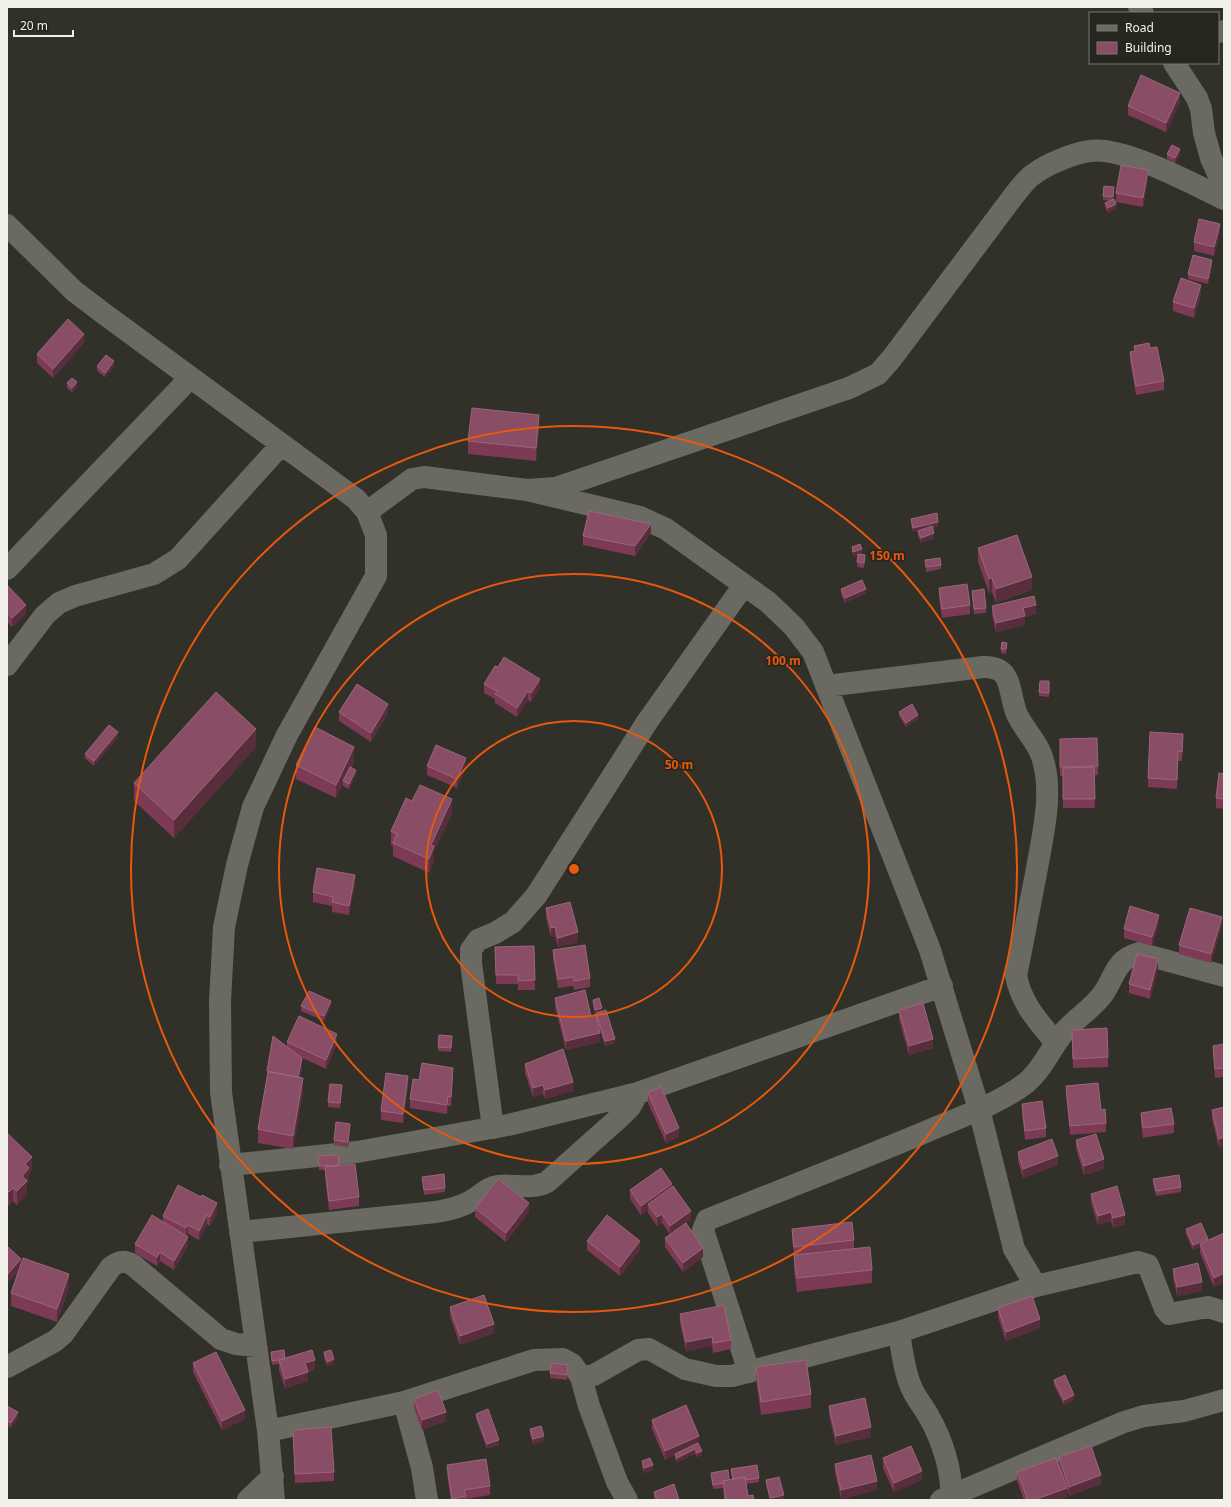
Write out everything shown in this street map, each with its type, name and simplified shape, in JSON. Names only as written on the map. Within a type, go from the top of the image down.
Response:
[{"type":"street","points":[[1175,64],[1197,98],[1201,109],[1204,133],[1211,158],[1224,187]]},
{"type":"street","points":[[527,490],[556,488],[849,388],[878,374],[892,358],[1015,194],[1033,174],[1058,161],[1090,151],[1116,153],[1165,170],[1224,199]]},
{"type":"street","points":[[7,225],[74,291],[356,499],[367,512],[376,535],[376,576],[287,735],[253,808],[237,865],[224,927],[220,1001],[221,1092],[268,1431],[274,1500]]},
{"type":"street","points":[[7,569],[190,378]]},
{"type":"street","points":[[7,665],[45,615],[59,603],[75,596],[154,574],[178,559],[281,445]]},
{"type":"street","points":[[367,512],[412,479],[424,477],[527,490],[640,517],[666,529],[768,602],[794,627],[812,652],[855,763],[887,839],[942,986],[979,1109],[1014,1249],[1036,1286]]},
{"type":"street","points":[[493,1128],[471,963],[471,950],[478,940],[495,933],[513,922],[536,896],[647,722],[744,585]]},
{"type":"street","points":[[826,686],[994,666],[1003,672],[1008,680],[1017,713],[1041,754],[1047,783],[1044,828],[1016,976],[1019,992],[1028,1009],[1056,1043]]},
{"type":"street","points":[[749,1372],[703,1230],[707,1220],[814,1178],[979,1109],[1026,1083],[1066,1030],[1097,1002],[1119,965],[1128,956],[1139,953],[1224,976]]},
{"type":"street","points":[[230,1165],[357,1152],[493,1128],[638,1093],[942,986]]},
{"type":"street","points":[[240,1232],[436,1212],[454,1208],[470,1202],[496,1186],[540,1186],[547,1182],[620,1117],[630,1107],[638,1093]]},
{"type":"street","points":[[7,1367],[55,1341],[63,1334],[111,1267],[118,1262],[125,1261],[133,1264],[221,1339],[236,1344],[256,1346]]},
{"type":"street","points":[[581,1377],[594,1375],[638,1350],[649,1349],[685,1369],[716,1376],[732,1376],[899,1332],[1036,1286],[1138,1262],[1148,1265],[1165,1309],[1169,1314],[1208,1307],[1224,1312]]},
{"type":"street","points":[[899,1332],[905,1369],[912,1390],[928,1415],[941,1442],[948,1470],[947,1499],[1124,1422],[1144,1416],[1184,1411],[1224,1400]]},
{"type":"street","points":[[268,1431],[404,1402],[534,1360],[563,1359],[572,1364],[581,1377],[589,1406],[617,1482],[626,1500]]},
{"type":"street","points":[[404,1402],[422,1468],[427,1500]]},
{"type":"street","points":[[248,1500],[273,1476]]},
{"type":"building","points":[[1141,75],[1180,93],[1166,123],[1128,106]]},
{"type":"building","points":[[1172,145],[1180,149],[1175,158],[1167,154]]},
{"type":"building","points":[[1121,165],[1148,170],[1143,198],[1116,193]]},
{"type":"building","points":[[1104,186],[1114,187],[1113,197],[1103,196]]},
{"type":"building","points":[[1114,199],[1116,204],[1108,208],[1105,203]]},
{"type":"building","points":[[1199,219],[1220,224],[1214,247],[1194,242]]},
{"type":"building","points":[[1193,255],[1212,260],[1208,279],[1188,274]]},
{"type":"building","points":[[1181,278],[1201,285],[1194,308],[1173,302]]},
{"type":"building","points":[[68,319],[84,334],[53,369],[37,354]]},
{"type":"building","points":[[1149,343],[1150,348],[1157,347],[1164,381],[1136,386],[1130,352],[1135,351],[1134,346]]},
{"type":"building","points":[[106,355],[114,361],[105,373],[97,366]]},
{"type":"building","points":[[72,378],[77,382],[72,388],[67,383]]},
{"type":"building","points":[[472,408],[539,415],[536,448],[468,441]]},
{"type":"building","points":[[589,511],[651,524],[635,546],[583,536]]},
{"type":"building","points":[[937,513],[938,522],[913,528],[911,519]]},
{"type":"building","points":[[932,526],[934,533],[921,538],[918,531]]},
{"type":"building","points":[[1017,535],[1032,577],[996,589],[992,578],[989,579],[978,548]]},
{"type":"building","points":[[860,544],[862,549],[853,552],[852,547]]},
{"type":"building","points":[[858,554],[865,555],[864,563],[857,562]]},
{"type":"building","points":[[940,558],[941,565],[926,567],[925,560]]},
{"type":"building","points":[[862,580],[866,589],[845,598],[841,589]]},
{"type":"building","points":[[967,584],[970,605],[942,609],[939,588]]},
{"type":"building","points":[[7,585],[26,605],[12,618],[7,613]]},
{"type":"building","points":[[984,589],[986,608],[974,609],[972,591]]},
{"type":"building","points":[[1034,596],[1036,605],[1023,608],[1025,616],[996,623],[992,606]]},
{"type":"building","points":[[1002,642],[1007,643],[1006,649],[1001,649]]},
{"type":"building","points":[[504,657],[540,679],[531,693],[528,691],[517,708],[495,694],[497,691],[484,684],[495,666],[498,667]]},
{"type":"building","points":[[1040,681],[1049,681],[1049,693],[1039,692]]},
{"type":"building","points":[[357,684],[388,704],[371,733],[339,712]]},
{"type":"building","points":[[216,692],[256,729],[174,820],[134,783]]},
{"type":"building","points":[[912,704],[918,715],[906,723],[899,712]]},
{"type":"building","points":[[109,725],[118,732],[94,761],[85,754]]},
{"type":"building","points":[[315,727],[354,747],[336,785],[296,765]]},
{"type":"building","points":[[1150,732],[1183,734],[1182,752],[1178,751],[1177,780],[1148,778]]},
{"type":"building","points":[[1097,738],[1098,766],[1060,767],[1060,739]]},
{"type":"building","points":[[436,745],[466,758],[457,779],[427,766]]},
{"type":"building","points":[[350,767],[356,770],[349,784],[343,781]]},
{"type":"building","points":[[1094,767],[1095,799],[1063,799],[1063,768]]},
{"type":"building","points":[[1219,773],[1224,774],[1224,799],[1216,798]]},
{"type":"building","points":[[420,785],[452,799],[431,845],[434,846],[429,859],[393,843],[397,834],[391,831],[406,798],[412,801]]},
{"type":"building","points":[[317,868],[355,875],[349,906],[332,902],[333,897],[313,892]]},
{"type":"building","points":[[570,902],[578,932],[558,938],[555,927],[551,928],[546,908]]},
{"type":"building","points":[[1130,906],[1159,915],[1152,937],[1124,929]]},
{"type":"building","points":[[1190,908],[1222,917],[1211,954],[1179,945]]},
{"type":"building","points":[[585,945],[590,978],[574,981],[573,977],[558,979],[553,950]]},
{"type":"building","points":[[534,946],[535,980],[518,981],[518,975],[496,975],[495,947]]},
{"type":"building","points":[[1137,954],[1158,959],[1150,990],[1129,984]]},
{"type":"building","points":[[585,990],[591,1016],[596,1015],[600,1033],[566,1041],[555,998]]},
{"type":"building","points":[[309,991],[331,1001],[324,1016],[301,1006]]},
{"type":"building","points":[[599,998],[602,1008],[595,1010],[593,1000]]},
{"type":"building","points":[[923,1003],[933,1039],[909,1046],[899,1010]]},
{"type":"building","points":[[606,1010],[615,1039],[605,1041],[596,1013]]},
{"type":"building","points":[[299,1016],[337,1034],[326,1060],[287,1042]]},
{"type":"building","points":[[1107,1028],[1108,1057],[1073,1059],[1072,1030]]},
{"type":"building","points":[[439,1035],[452,1036],[451,1048],[438,1047]]},
{"type":"building","points":[[273,1036],[302,1058],[298,1077],[267,1071]]},
{"type":"building","points":[[1224,1044],[1224,1068],[1215,1069],[1213,1046]]},
{"type":"building","points":[[563,1049],[573,1082],[545,1090],[543,1085],[533,1088],[525,1064]]},
{"type":"building","points":[[422,1063],[453,1068],[451,1097],[448,1096],[447,1105],[410,1099],[413,1079],[419,1080]]},
{"type":"building","points":[[268,1072],[303,1078],[293,1136],[258,1129]]},
{"type":"building","points":[[386,1073],[408,1076],[403,1114],[381,1111]]},
{"type":"building","points":[[1098,1083],[1101,1110],[1105,1109],[1106,1123],[1070,1126],[1066,1086]]},
{"type":"building","points":[[330,1084],[342,1085],[340,1103],[328,1102]]},
{"type":"building","points":[[661,1087],[679,1128],[666,1134],[648,1093]]},
{"type":"building","points":[[1042,1101],[1046,1128],[1025,1131],[1022,1104]]},
{"type":"building","points":[[1224,1107],[1224,1137],[1219,1139],[1212,1110]]},
{"type":"building","points":[[1171,1108],[1174,1124],[1143,1128],[1141,1113]]},
{"type":"building","points":[[336,1122],[350,1124],[348,1142],[334,1140]]},
{"type":"building","points":[[7,1133],[32,1157],[25,1164],[29,1168],[22,1176],[27,1181],[17,1191],[13,1188],[9,1192],[7,1190]]},
{"type":"building","points":[[1096,1134],[1104,1159],[1084,1166],[1076,1140]]},
{"type":"building","points":[[1052,1139],[1058,1156],[1023,1169],[1018,1152]]},
{"type":"building","points":[[338,1155],[339,1165],[319,1166],[318,1156]]},
{"type":"building","points":[[355,1164],[359,1197],[329,1201],[325,1167]]},
{"type":"building","points":[[661,1168],[672,1184],[641,1206],[630,1190]]},
{"type":"building","points":[[444,1174],[445,1188],[424,1190],[422,1177]]},
{"type":"building","points":[[1179,1175],[1181,1187],[1156,1191],[1153,1179]]},
{"type":"building","points":[[498,1179],[529,1203],[506,1233],[475,1208]]},
{"type":"building","points":[[178,1185],[201,1197],[202,1195],[217,1203],[210,1217],[207,1215],[199,1231],[188,1225],[186,1228],[163,1216]]},
{"type":"building","points":[[673,1186],[691,1211],[670,1226],[662,1214],[657,1217],[648,1204]]},
{"type":"building","points":[[1117,1186],[1125,1215],[1113,1218],[1111,1212],[1098,1216],[1091,1194]]},
{"type":"building","points":[[152,1215],[188,1237],[174,1261],[160,1252],[157,1257],[135,1244]]},
{"type":"building","points":[[607,1215],[640,1241],[620,1267],[587,1241]]},
{"type":"building","points":[[852,1222],[854,1240],[794,1247],[792,1229]]},
{"type":"building","points":[[686,1223],[703,1248],[683,1263],[665,1238]]},
{"type":"building","points":[[1201,1223],[1208,1239],[1193,1245],[1186,1229]]},
{"type":"building","points":[[1224,1233],[1224,1273],[1214,1278],[1200,1244]]},
{"type":"building","points":[[8,1247],[21,1259],[7,1275],[7,1249]]},
{"type":"building","points":[[870,1247],[872,1270],[797,1278],[794,1255]]},
{"type":"building","points":[[23,1258],[69,1274],[57,1309],[11,1293]]},
{"type":"building","points":[[1198,1263],[1202,1282],[1177,1287],[1173,1269]]},
{"type":"building","points":[[484,1295],[494,1324],[460,1336],[450,1307]]},
{"type":"building","points":[[1032,1296],[1040,1319],[1006,1332],[998,1308]]},
{"type":"building","points":[[724,1305],[731,1340],[713,1343],[712,1337],[686,1342],[680,1314]]},
{"type":"building","points":[[284,1350],[285,1359],[272,1361],[271,1352]]},
{"type":"building","points":[[312,1350],[315,1360],[305,1363],[308,1372],[285,1379],[279,1360]]},
{"type":"building","points":[[331,1350],[334,1359],[327,1362],[324,1352]]},
{"type":"building","points":[[216,1352],[245,1410],[222,1421],[193,1363]]},
{"type":"building","points":[[806,1360],[811,1394],[761,1402],[756,1367]]},
{"type":"building","points":[[552,1363],[568,1365],[567,1375],[550,1373]]},
{"type":"building","points":[[1065,1375],[1074,1395],[1064,1400],[1054,1380]]},
{"type":"building","points":[[438,1390],[446,1412],[422,1420],[414,1399]]},
{"type":"building","points":[[865,1398],[871,1427],[836,1436],[829,1406]]},
{"type":"building","points":[[686,1405],[699,1436],[665,1451],[652,1420]]},
{"type":"building","points":[[7,1406],[18,1412],[11,1423],[7,1420]]},
{"type":"building","points":[[488,1409],[499,1440],[487,1444],[476,1414]]},
{"type":"building","points":[[541,1426],[544,1436],[533,1439],[530,1429]]},
{"type":"building","points":[[331,1427],[334,1472],[295,1474],[293,1430]]},
{"type":"building","points":[[698,1443],[702,1451],[697,1453],[695,1449],[677,1458],[675,1454]]},
{"type":"building","points":[[911,1446],[922,1471],[894,1483],[883,1458]]},
{"type":"building","points":[[1091,1446],[1101,1475],[1069,1487],[1059,1457]]},
{"type":"building","points":[[871,1455],[877,1481],[841,1490],[835,1464]]},
{"type":"building","points":[[650,1458],[653,1465],[644,1468],[642,1461]]},
{"type":"building","points":[[1056,1458],[1067,1488],[1034,1500],[1028,1500],[1017,1472]]},
{"type":"building","points":[[486,1459],[490,1486],[464,1490],[466,1496],[452,1499],[447,1465]]},
{"type":"building","points":[[757,1465],[759,1478],[745,1480],[745,1477],[733,1479],[731,1469]]},
{"type":"building","points":[[728,1470],[729,1480],[713,1485],[711,1473]]},
{"type":"building","points":[[745,1477],[748,1496],[753,1495],[754,1500],[726,1500],[723,1481]]},
{"type":"building","points":[[779,1477],[784,1495],[770,1498],[766,1480]]},
{"type":"building","points":[[674,1484],[679,1500],[657,1500],[654,1492]]}]
